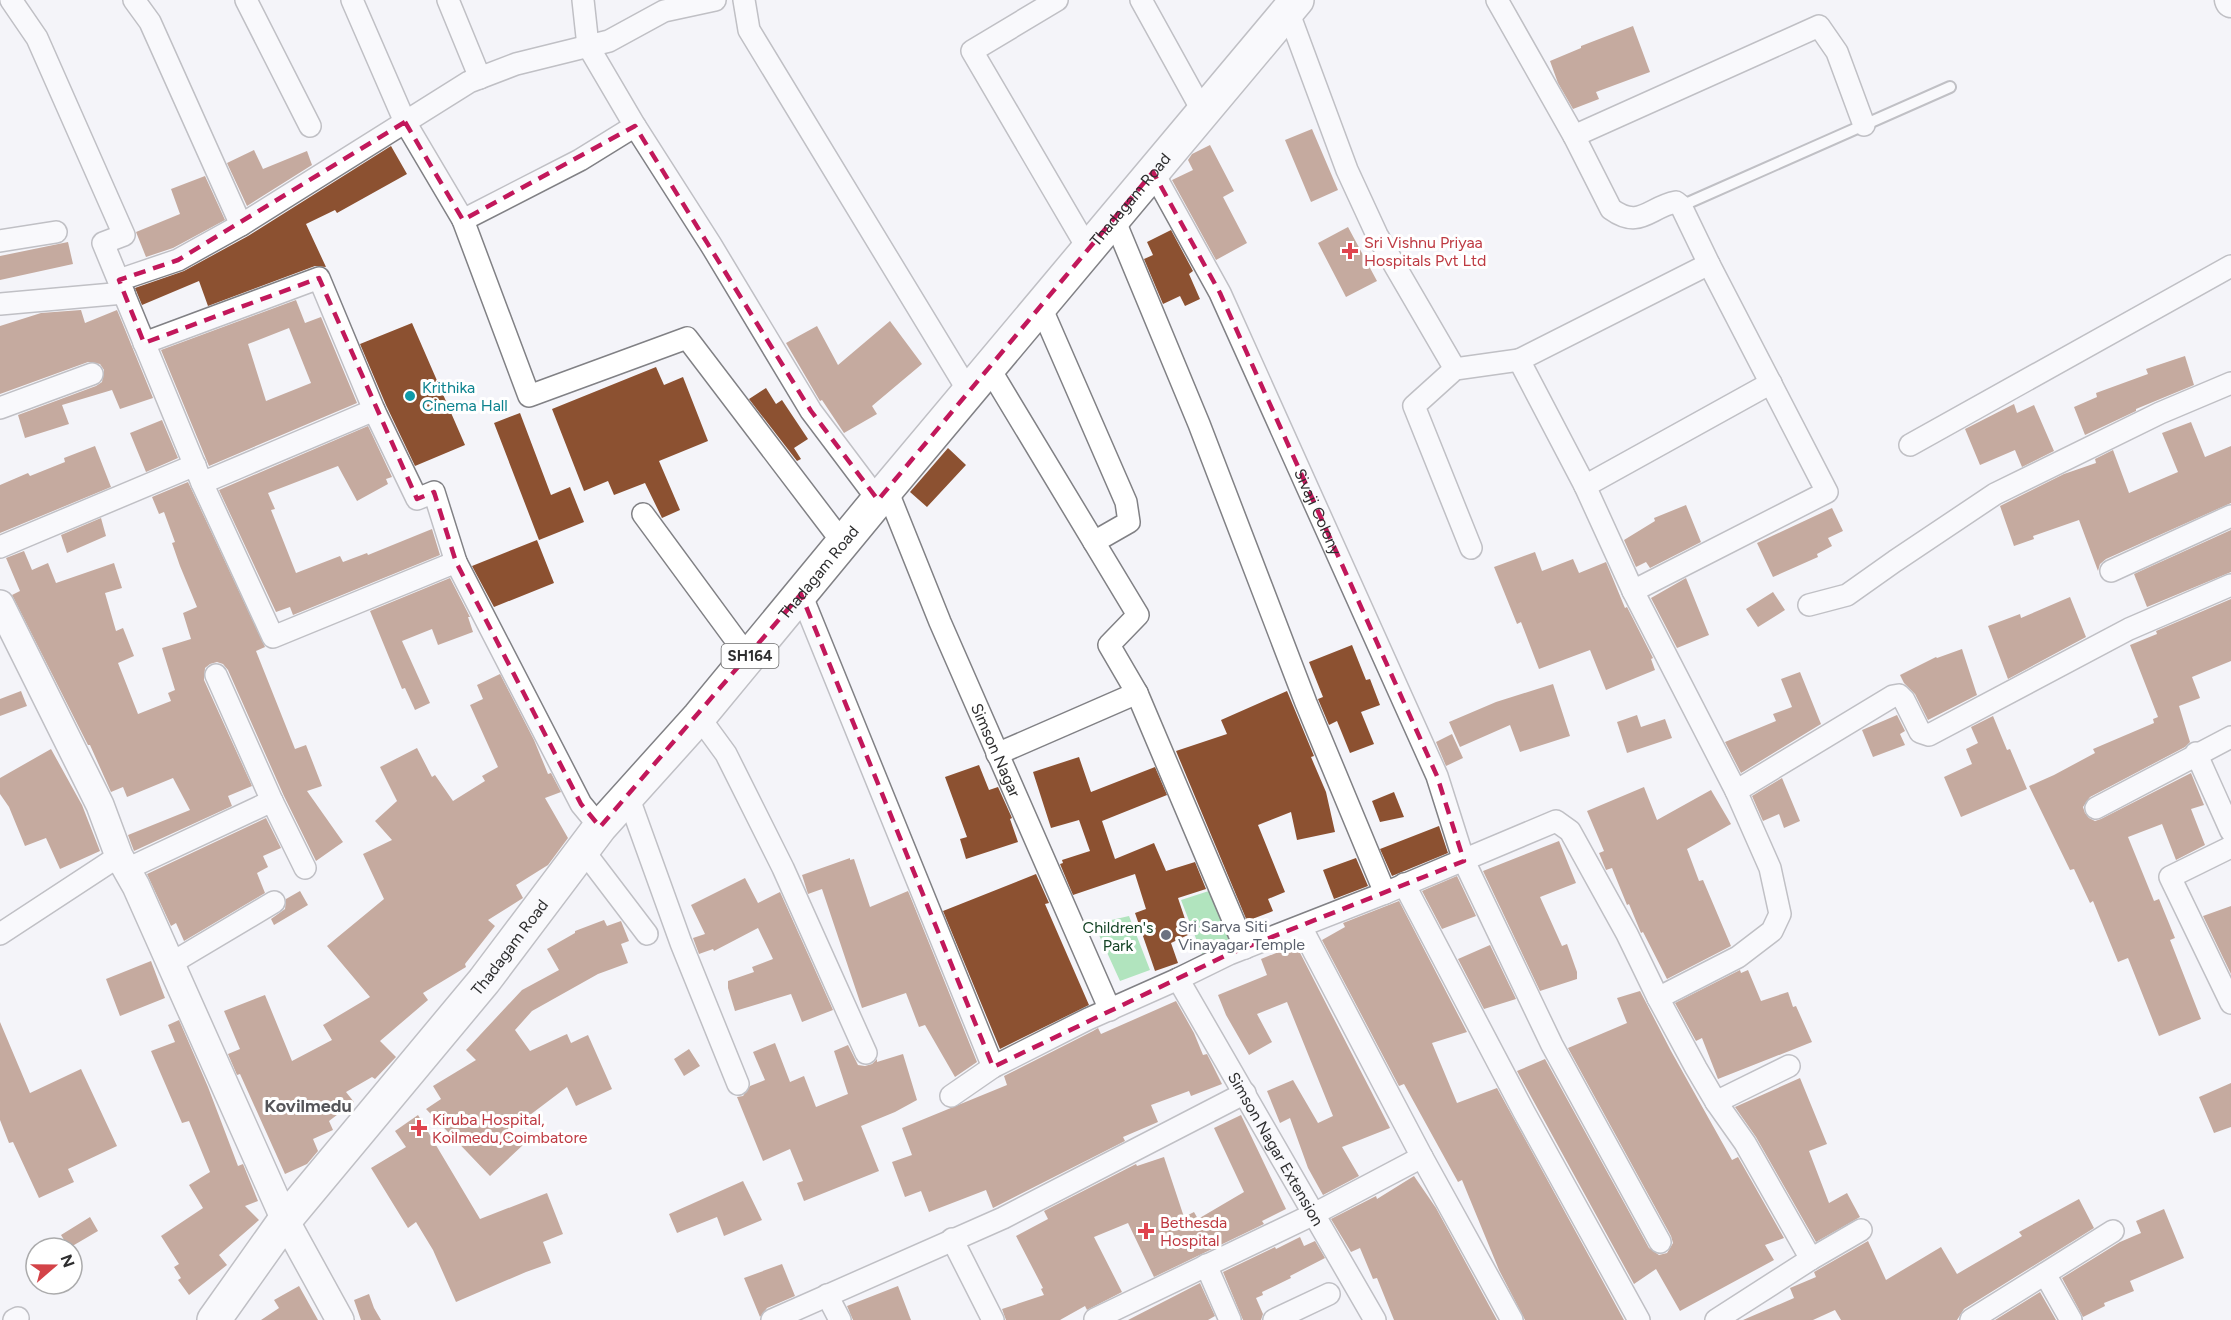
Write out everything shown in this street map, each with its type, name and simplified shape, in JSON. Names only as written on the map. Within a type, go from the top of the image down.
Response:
[{"type":"main road","name":"Thadagam Road","points":[[214,1320],[285,1220],[484,981],[591,839],[749,658],[882,495],[1292,5]]},
{"type":"street","points":[[11,0],[37,38],[124,235],[103,243],[198,474],[273,638],[456,562]]},
{"type":"street","points":[[134,0],[150,22],[241,225]]},
{"type":"street","points":[[246,0],[310,126]]},
{"type":"street","points":[[352,0],[405,122],[463,220],[529,396],[687,338],[843,543]]},
{"type":"street","points":[[448,0],[480,78]]},
{"type":"street","points":[[583,0],[588,46]]},
{"type":"street","points":[[0,304],[121,287],[178,260],[241,225],[469,82],[516,64],[609,41],[664,11],[715,0]]},
{"type":"street","points":[[744,0],[749,30],[979,380],[1094,542],[1138,615],[1109,645],[1137,693],[1245,948]]},
{"type":"street","points":[[1057,0],[972,51],[1088,249]]},
{"type":"street","points":[[1141,0],[1203,112]]},
{"type":"street","points":[[1497,0],[1574,136],[1611,209],[1622,217],[1640,218],[1676,202],[1681,206],[1827,492],[1634,591]]},
{"type":"street","points":[[1292,5],[1347,170],[1377,235],[1455,369]]},
{"type":"street","points":[[1574,136],[1819,26],[1837,52],[1864,125]]},
{"type":"street","name":"Simson Nagar","points":[[588,46],[811,411],[882,495],[1110,1010]]},
{"type":"street","points":[[463,220],[580,160],[635,126]]},
{"type":"street","name":"Sivaji Colony","points":[[1153,172],[1220,293],[1437,776],[1464,861],[1552,1045],[1660,1242]]},
{"type":"street","points":[[1114,219],[1199,424],[1306,703],[1395,889],[1524,1112],[1639,1320]]},
{"type":"street","points":[[0,241],[56,232]]},
{"type":"street","points":[[1471,548],[1414,406],[1455,369],[1519,360],[1709,264]]},
{"type":"street","points":[[1910,444],[2231,267]]},
{"type":"street","points":[[144,343],[319,278],[375,410],[417,499],[434,492],[456,562],[581,804],[591,839],[647,934]]},
{"type":"street","points":[[1041,307],[1126,502],[1130,522],[1094,542]]},
{"type":"street","points":[[1519,360],[1585,486],[1634,591],[1736,791],[1770,868],[1780,914],[1772,931],[1738,957],[1658,998]]},
{"type":"street","points":[[0,408],[92,374]]},
{"type":"street","points":[[1585,486],[1771,383]]},
{"type":"street","points":[[1809,605],[1847,595],[1995,494],[2160,413],[2231,383]]},
{"type":"street","points":[[0,547],[375,410]]},
{"type":"street","points":[[644,514],[749,658]]},
{"type":"street","points":[[2111,571],[2231,516]]},
{"type":"street","points":[[1736,791],[1893,696],[1899,695],[1904,700],[1920,732],[1929,735],[2129,629],[2231,585]]},
{"type":"street","points":[[801,594],[993,1067]]},
{"type":"street","points":[[0,604],[100,805],[123,863],[285,1220],[340,1320]]},
{"type":"street","points":[[216,675],[272,801],[305,868]]},
{"type":"street","points":[[997,754],[1137,693]]},
{"type":"street","points":[[699,717],[726,754],[778,858],[866,1053]]},
{"type":"street","points":[[2096,808],[2196,753],[2231,737]]},
{"type":"street","points":[[2196,753],[2231,831]]},
{"type":"street","points":[[628,796],[681,944],[738,1084]]},
{"type":"street","points":[[0,934],[123,863],[272,801]]},
{"type":"street","points":[[951,1096],[993,1067],[1088,1019],[1245,948],[1556,822],[1570,831],[1628,934],[1658,998],[1716,1102],[1745,1143],[1811,1259]]},
{"type":"street","points":[[2231,847],[2170,877],[2231,1003]]},
{"type":"street","points":[[170,964],[274,902]]},
{"type":"street","points":[[1301,927],[1512,1320]]},
{"type":"street","name":"Simson Nagar Extension","points":[[1178,979],[1375,1320]]},
{"type":"street","points":[[1716,1102],[1790,1066]]},
{"type":"street","points":[[772,1320],[1003,1218],[1245,1093]]},
{"type":"street","points":[[1095,1319],[1314,1214],[1422,1156]]},
{"type":"street","points":[[1716,1320],[1811,1259],[1862,1230]]},
{"type":"street","points":[[1971,1320],[2113,1231]]},
{"type":"street","points":[[952,1239],[993,1320]]},
{"type":"street","points":[[1206,1265],[1230,1320]]},
{"type":"street","points":[[2045,1274],[2071,1320]]},
{"type":"street","points":[[1274,1320],[1329,1294]]},
{"type":"street","points":[[827,1295],[840,1320]]},
{"type":"lane","points":[[1681,206],[1950,87]]},
{"type":"highlighted area","points":[[405,122],[463,220],[635,126],[811,411],[878,500],[1153,172],[1220,293],[1437,776],[1464,861],[1229,954],[993,1067],[801,594],[600,827],[581,804],[456,562],[434,492],[417,499],[319,278],[144,343],[119,280],[178,260]]},
{"type":"green space","points":[[1215,889],[1237,943],[1202,954],[1181,900]]},
{"type":"green space","name":"Children's Park","points":[[1129,916],[1150,970],[1120,981],[1094,924]]},
{"type":"building","points":[[1633,26],[1650,72],[1596,92],[1599,99],[1573,109],[1558,83],[1550,61]]},
{"type":"building","points":[[1312,129],[1338,190],[1311,202],[1285,140]]},
{"type":"building","points":[[1210,145],[1234,191],[1223,197],[1247,243],[1216,260],[1172,180],[1193,170],[1188,160],[1192,154]]},
{"type":"building","points":[[391,146],[407,174],[337,213],[335,210],[306,224],[326,267],[315,266],[208,306],[199,281],[142,305],[135,288],[184,271],[248,236]]},
{"type":"building","points":[[254,150],[263,169],[307,151],[312,165],[247,206],[227,163]]},
{"type":"building","points":[[205,176],[225,220],[173,248],[146,257],[136,232],[180,214],[171,189]]},
{"type":"building","points":[[1348,227],[1377,281],[1346,297],[1318,243]]},
{"type":"building","points":[[1171,230],[1193,271],[1189,274],[1200,299],[1185,306],[1180,296],[1163,304],[1144,259],[1153,255],[1147,242]]},
{"type":"building","points":[[68,242],[73,264],[0,280],[0,256]]},
{"type":"building","points":[[296,300],[305,323],[321,317],[357,403],[209,466],[161,350]],"holes":[[[289,328],[311,383],[266,401],[248,344]]]},
{"type":"building","points":[[81,310],[85,323],[117,310],[153,398],[120,409],[112,390],[62,405],[69,424],[25,438],[18,415],[96,386],[102,382],[104,370],[100,364],[88,362],[0,394],[0,326],[41,313]]},
{"type":"building","points":[[890,321],[922,364],[872,406],[877,414],[844,433],[822,400],[820,401],[786,343],[817,326],[838,365]]},
{"type":"building","name":"Krithika Cinema Hall","points":[[412,323],[465,445],[415,466],[360,344]]},
{"type":"building","points":[[2185,356],[2194,385],[2136,409],[2085,435],[2074,407],[2097,397],[2096,393],[2148,374],[2146,369]]},
{"type":"building","points":[[656,367],[664,385],[683,377],[708,441],[659,461],[680,510],[662,518],[645,483],[614,495],[608,481],[584,491],[552,409]]},
{"type":"building","points":[[766,388],[776,404],[782,400],[808,439],[794,448],[801,459],[797,461],[749,399]]},
{"type":"building","points":[[2014,404],[2017,413],[2034,405],[2054,451],[2022,467],[2015,450],[1980,465],[1965,429]]},
{"type":"building","points":[[520,413],[551,495],[570,487],[584,522],[539,540],[494,423]]},
{"type":"building","points":[[162,420],[178,458],[146,472],[130,433]]},
{"type":"building","points":[[2191,422],[2205,457],[2231,446],[2231,503],[2106,559],[2100,564],[2098,571],[2079,520],[2033,536],[2034,539],[2014,546],[2000,506],[2064,474],[2096,463],[2095,459],[2113,450],[2129,493],[2178,472],[2162,433]]},
{"type":"building","points":[[368,426],[392,477],[386,479],[388,484],[357,501],[338,466],[268,493],[275,509],[271,510],[296,573],[340,556],[343,562],[367,553],[368,555],[432,529],[440,555],[293,615],[290,607],[276,612],[219,490]]},
{"type":"building","points":[[95,446],[111,487],[0,533],[0,485],[28,473],[30,476],[65,462],[64,458]]},
{"type":"building","points":[[948,448],[966,465],[927,507],[910,492]]},
{"type":"building","points":[[188,482],[265,647],[256,651],[295,749],[306,745],[322,786],[307,791],[343,842],[316,861],[284,796],[228,670],[223,664],[217,662],[205,668],[204,680],[252,786],[228,796],[232,806],[134,851],[128,835],[190,810],[173,778],[127,797],[123,787],[111,792],[90,745],[12,595],[20,591],[6,558],[24,551],[32,570],[48,563],[56,583],[114,563],[122,588],[105,593],[116,631],[123,628],[134,656],[118,663],[138,714],[171,701],[168,693],[175,690],[162,648],[191,639],[183,613],[197,607],[172,543],[175,542],[164,512],[159,514],[152,497]]},
{"type":"building","points":[[1686,505],[1701,542],[1650,568],[1646,562],[1636,567],[1624,540],[1655,521],[1654,518]]},
{"type":"building","points":[[1832,508],[1843,531],[1828,538],[1832,546],[1817,554],[1818,557],[1773,577],[1757,543]]},
{"type":"building","points":[[101,518],[106,536],[67,553],[61,535]]},
{"type":"building","points":[[2231,530],[2231,572],[2147,607],[2134,574]]},
{"type":"building","points":[[537,540],[554,583],[494,607],[472,566]]},
{"type":"building","points":[[1535,552],[1542,571],[1573,559],[1579,573],[1606,562],[1625,608],[1627,607],[1653,658],[1651,659],[1655,670],[1606,690],[1590,650],[1539,669],[1521,622],[1517,624],[1494,567]]},
{"type":"building","points":[[450,578],[470,617],[468,617],[473,632],[438,645],[432,629],[402,641],[430,703],[415,710],[405,688],[402,689],[370,611]]},
{"type":"building","points":[[1686,578],[1709,635],[1677,648],[1651,598]]},
{"type":"building","points":[[1773,592],[1785,610],[1758,627],[1746,609]]},
{"type":"building","points":[[2070,597],[2086,637],[2008,679],[1988,626],[2020,614],[2021,618]]},
{"type":"building","points":[[2231,599],[2231,661],[2192,677],[2200,698],[2179,706],[2190,742],[2185,747],[2090,797],[2083,807],[2089,818],[2095,821],[2191,773],[2204,805],[2191,809],[2205,845],[2176,860],[2162,824],[2128,837],[2154,901],[2159,899],[2175,938],[2170,940],[2201,1019],[2159,1036],[2128,958],[2118,962],[2093,901],[2090,903],[2074,869],[2070,870],[2029,786],[2095,753],[2093,749],[2154,723],[2153,719],[2158,717],[2130,645],[2157,634],[2156,631]]},
{"type":"building","points":[[1352,645],[1366,680],[1370,679],[1380,705],[1361,712],[1374,744],[1350,753],[1337,721],[1329,725],[1318,699],[1323,697],[1309,662]]},
{"type":"building","points":[[1962,649],[1977,695],[1928,720],[1915,694],[1904,683],[1900,675],[1936,657]]},
{"type":"building","points":[[1800,672],[1821,724],[1741,773],[1725,742],[1776,721],[1773,714],[1792,707],[1781,679]]},
{"type":"building","points":[[500,674],[534,740],[548,774],[551,773],[561,792],[545,798],[568,838],[548,865],[516,885],[523,898],[488,920],[495,926],[465,964],[466,967],[423,993],[428,1000],[380,1041],[396,1057],[375,1079],[372,1077],[346,1092],[354,1102],[329,1121],[333,1130],[313,1139],[318,1151],[307,1164],[285,1174],[240,1074],[237,1075],[228,1054],[240,1049],[224,1011],[265,995],[292,1061],[332,1040],[323,1025],[370,997],[327,946],[384,899],[363,854],[392,840],[375,821],[397,801],[380,767],[417,748],[432,777],[435,775],[453,801],[485,781],[482,776],[498,767],[470,705],[483,699],[477,685]]},
{"type":"building","points":[[1553,684],[1570,736],[1520,752],[1510,725],[1460,747],[1449,722],[1496,702]]},
{"type":"building","points":[[21,691],[27,706],[0,716],[0,699]]},
{"type":"building","points":[[1287,691],[1314,756],[1311,757],[1326,792],[1335,832],[1297,840],[1291,812],[1258,825],[1285,892],[1268,899],[1273,911],[1247,921],[1176,751],[1227,734],[1221,720]]},
{"type":"building","points":[[1637,715],[1641,727],[1665,719],[1672,738],[1627,753],[1617,722]]},
{"type":"building","points":[[1897,715],[1905,731],[1900,734],[1905,745],[1873,757],[1862,730]]},
{"type":"building","points":[[1993,716],[2027,789],[1961,817],[1944,777],[1972,764],[1966,749],[1978,743],[1971,727]]},
{"type":"building","points":[[1452,734],[1463,758],[1446,766],[1436,742]]},
{"type":"building","points":[[51,749],[82,805],[100,851],[60,869],[46,838],[25,846],[9,807],[0,794],[0,778]]},
{"type":"building","points":[[1079,757],[1091,792],[1155,767],[1167,795],[1102,821],[1115,859],[1154,843],[1166,871],[1195,862],[1206,889],[1178,898],[1190,934],[1171,943],[1178,963],[1155,971],[1135,913],[1146,909],[1135,874],[1073,895],[1060,864],[1063,863],[1062,860],[1090,851],[1079,820],[1051,828],[1033,772]]},
{"type":"building","points":[[979,765],[989,790],[998,787],[1012,818],[1010,819],[1018,842],[966,859],[960,839],[967,837],[945,777]]},
{"type":"building","points":[[1782,778],[1800,821],[1784,828],[1779,814],[1763,821],[1752,796]]},
{"type":"building","points":[[1644,787],[1657,820],[1711,790],[1731,824],[1687,849],[1699,881],[1703,880],[1731,946],[1667,979],[1643,932],[1641,933],[1629,904],[1627,905],[1612,868],[1606,870],[1599,853],[1604,851],[1587,811]]},
{"type":"building","points":[[1394,792],[1404,817],[1380,822],[1372,801]]},
{"type":"building","points":[[266,818],[281,848],[263,856],[268,867],[257,873],[265,893],[184,941],[176,923],[171,926],[147,874]]},
{"type":"building","points":[[1439,826],[1448,853],[1392,876],[1380,849]]},
{"type":"building","points":[[1559,841],[1576,883],[1540,897],[1562,946],[1567,944],[1577,972],[1577,979],[1540,991],[1483,871]]},
{"type":"building","points":[[850,858],[850,860],[854,859],[870,907],[908,891],[977,1062],[955,1077],[925,1025],[919,1027],[906,993],[862,1008],[822,889],[808,894],[802,875]]},
{"type":"building","points":[[1356,858],[1368,886],[1334,899],[1323,870]]},
{"type":"building","points":[[1036,874],[1049,903],[1045,904],[1089,1005],[1000,1049],[943,911]]},
{"type":"building","points":[[1457,876],[1476,916],[1442,929],[1422,891]]},
{"type":"building","points":[[745,878],[758,903],[780,892],[833,1010],[802,1022],[791,994],[735,1011],[728,981],[754,972],[752,967],[773,959],[758,928],[714,951],[713,949],[699,954],[693,938],[705,934],[691,905]]},
{"type":"building","points":[[300,891],[308,905],[274,925],[271,919],[285,909],[286,899]]},
{"type":"building","points":[[1399,901],[1467,1032],[1432,1043],[1457,1103],[1497,1088],[1624,1320],[1525,1320],[1499,1270],[1462,1180],[1458,1182],[1404,1084],[1399,1086],[1322,940],[1345,927],[1343,923]]},
{"type":"building","points":[[2231,906],[2231,974],[2203,916]]},
{"type":"building","points":[[604,920],[607,926],[621,921],[629,941],[621,944],[628,963],[598,974],[532,1011],[515,1030],[530,1051],[567,1034],[571,1043],[588,1035],[612,1089],[576,1106],[567,1087],[510,1130],[524,1144],[490,1176],[426,1109],[441,1099],[433,1086],[476,1060],[466,1050],[522,990],[559,970],[547,949],[575,931]]},
{"type":"building","points":[[1296,945],[1390,1128],[1342,1147],[1359,1176],[1323,1195],[1308,1168],[1290,1118],[1280,1123],[1267,1091],[1293,1080],[1318,1123],[1333,1116],[1287,1002],[1257,1014],[1272,1042],[1249,1055],[1226,1015],[1218,995],[1267,975],[1261,959]]},
{"type":"building","points":[[1490,945],[1516,999],[1484,1009],[1458,959]]},
{"type":"building","points":[[151,961],[165,998],[120,1016],[106,979]]},
{"type":"building","points":[[1740,970],[1741,973],[1748,970],[1761,1001],[1788,992],[1793,1007],[1796,1006],[1812,1042],[1718,1079],[1702,1038],[1696,1041],[1675,1003]]},
{"type":"building","points":[[1640,991],[1732,1160],[1738,1157],[1784,1238],[1765,1245],[1774,1260],[1680,1311],[1656,1269],[1634,1284],[1517,1071],[1545,1059],[1649,1248],[1659,1255],[1667,1253],[1673,1243],[1671,1236],[1568,1048],[1627,1023],[1617,998]]},
{"type":"building","points":[[1176,1001],[1203,1055],[1207,1054],[1222,1084],[1191,1096],[1189,1091],[1151,1105],[1158,1122],[1123,1137],[1125,1141],[993,1208],[986,1190],[929,1212],[921,1191],[905,1197],[892,1162],[912,1155],[902,1128],[1007,1085],[1004,1076],[1098,1028],[1101,1034]]},
{"type":"building","points":[[179,1020],[238,1166],[243,1164],[258,1201],[245,1206],[259,1220],[219,1255],[227,1265],[189,1295],[178,1280],[181,1278],[174,1267],[179,1264],[161,1236],[203,1208],[189,1185],[210,1172],[189,1121],[182,1123],[151,1051],[175,1042],[168,1025]]},
{"type":"building","points":[[0,1022],[30,1093],[81,1069],[117,1146],[68,1169],[74,1182],[39,1198],[13,1142],[9,1143],[0,1120]]},
{"type":"building","points":[[775,1043],[790,1082],[804,1076],[816,1107],[848,1094],[834,1051],[848,1045],[858,1065],[865,1066],[877,1059],[877,1062],[903,1054],[917,1100],[861,1126],[879,1171],[804,1201],[797,1183],[803,1181],[790,1149],[763,1161],[737,1097],[743,1096],[750,1086],[765,1080],[753,1052]]},
{"type":"building","points":[[689,1049],[700,1066],[684,1076],[674,1059]]},
{"type":"building","points":[[1800,1078],[1827,1144],[1809,1151],[1829,1203],[1847,1193],[1860,1217],[1816,1242],[1756,1137],[1735,1107]]},
{"type":"building","points":[[2231,1083],[2231,1127],[2214,1133],[2199,1097]]},
{"type":"building","points":[[418,1115],[480,1219],[547,1193],[563,1234],[543,1242],[551,1263],[456,1302],[433,1250],[416,1222],[408,1228],[371,1168],[406,1147],[395,1131]]},
{"type":"building","points":[[1241,1115],[1286,1209],[1262,1221],[1264,1224],[1154,1277],[1128,1223],[1094,1237],[1122,1292],[1087,1310],[1085,1306],[1060,1320],[1006,1320],[1002,1309],[1044,1295],[1041,1289],[1043,1288],[1016,1236],[1048,1219],[1044,1211],[1136,1164],[1137,1166],[1164,1157],[1184,1217],[1194,1212],[1198,1219],[1244,1192],[1214,1128]]},
{"type":"building","points":[[1414,1176],[1436,1208],[1497,1320],[1394,1320],[1377,1278],[1373,1279],[1360,1248],[1351,1252],[1331,1219],[1376,1196],[1377,1199]]},
{"type":"building","points":[[743,1181],[762,1220],[724,1236],[717,1217],[677,1233],[669,1214]]},
{"type":"building","points":[[2079,1199],[2094,1228],[1964,1309],[1957,1320],[1841,1320],[1835,1310],[1813,1320],[1743,1320],[1794,1298],[1790,1288],[1816,1277],[1814,1272],[1868,1241],[1886,1280],[1941,1247],[1957,1274],[2022,1236],[2019,1232]]},
{"type":"building","points":[[2164,1209],[2184,1258],[2130,1281],[2134,1291],[2104,1303],[2105,1306],[2083,1317],[2062,1278],[2120,1242],[2141,1233],[2136,1221]]},
{"type":"building","points":[[90,1217],[98,1231],[84,1239],[84,1236],[61,1235]]},
{"type":"building","points":[[1300,1237],[1304,1246],[1315,1241],[1325,1258],[1262,1292],[1263,1295],[1256,1298],[1263,1314],[1261,1320],[1243,1320],[1223,1272]]},
{"type":"building","points":[[782,1264],[795,1296],[767,1308],[760,1317],[744,1278]]},
{"type":"building","points":[[1200,1283],[1215,1316],[1208,1320],[1128,1320]]},
{"type":"building","points":[[299,1286],[318,1320],[261,1320],[279,1308],[274,1300]]},
{"type":"building","points":[[898,1286],[911,1320],[853,1320],[847,1306]]},
{"type":"building","points":[[2040,1292],[2056,1320],[1995,1320]]},
{"type":"building","points":[[369,1294],[381,1320],[361,1320],[354,1300]]},
{"type":"place","name":"Sri Vishnu Priyaa Hospitals Pvt Ltd","points":[[1350,251]]},
{"type":"place","name":"Krithika Cinema Hall","points":[[410,396]]},
{"type":"place","name":"Sri Sarva Siti Vinayagar Temple","points":[[1166,935]]},
{"type":"place","name":"Kiruba Hospital, Koilmedu,Coimbatore","points":[[419,1128]]},
{"type":"place","name":"Bethesda Hospital","points":[[1146,1231]]},
{"type":"district","name":"Kovilmedu","points":[[308,1106]]}]
